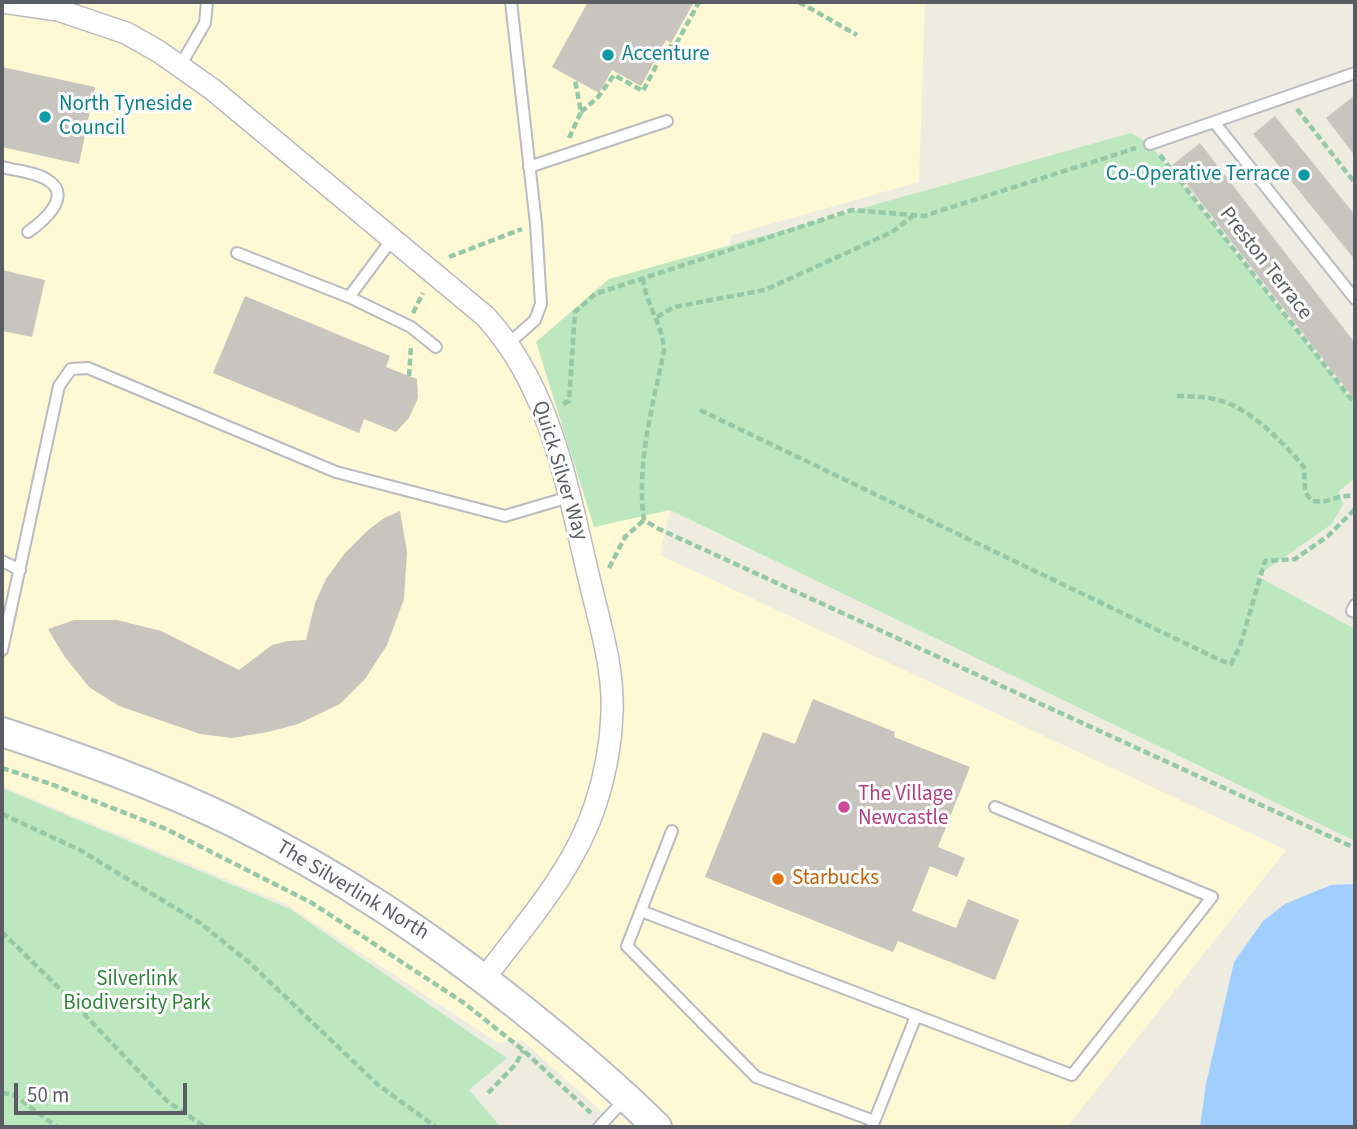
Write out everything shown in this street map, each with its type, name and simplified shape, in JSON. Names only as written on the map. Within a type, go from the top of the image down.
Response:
[{"type":"street","name":"Quick Silver Way","points":[[3,2],[58,10],[126,33],[180,66],[222,97],[485,316],[508,344],[533,386],[544,413],[569,497],[590,582],[606,649],[612,711],[605,773],[584,837],[571,861],[484,979]]},
{"type":"street","name":"The Silverlink North","points":[[2,732],[95,763],[231,821],[309,862],[402,919],[484,979],[565,1042],[657,1127]]},
{"type":"lane","points":[[180,66],[205,23],[207,2]]},
{"type":"lane","points":[[508,344],[536,320],[541,304],[536,224],[511,2]]},
{"type":"lane","points":[[1150,144],[1355,73]]},
{"type":"lane","points":[[529,167],[667,121]]},
{"type":"lane","points":[[1214,122],[1355,299]]},
{"type":"lane","points":[[2,167],[42,177],[51,181],[56,189],[57,200],[51,212],[28,232]]},
{"type":"lane","points":[[349,297],[393,239]]},
{"type":"lane","points":[[237,253],[349,297],[411,327],[436,347]]},
{"type":"lane","points":[[2,650],[59,386],[71,369],[88,368],[336,472],[505,516],[569,497]]},
{"type":"lane","points":[[2,561],[20,570]]},
{"type":"lane","points":[[1355,605],[1352,611],[1355,612]]},
{"type":"lane","points":[[641,911],[1072,1075],[1212,897],[995,807]]},
{"type":"lane","points":[[672,831],[626,946],[756,1077],[873,1124],[916,1016]]},
{"type":"lane","points":[[601,1125],[627,1097]]},
{"type":"path","points":[[561,157],[581,112],[614,75],[643,91],[667,45],[674,48],[699,2]]},
{"type":"path","points":[[799,2],[857,35]]},
{"type":"path","points":[[575,80],[581,112]]},
{"type":"path","points":[[1287,97],[1355,183]]},
{"type":"path","points":[[544,413],[569,401],[575,312],[595,294],[852,210],[924,216],[1150,144]]},
{"type":"path","name":"Preston Terrace","points":[[1150,144],[1355,404]]},
{"type":"path","points":[[657,317],[674,307],[765,290],[892,232],[914,215]]},
{"type":"path","points":[[409,376],[412,314],[435,272],[449,257],[536,224]]},
{"type":"path","points":[[643,278],[644,292],[657,317],[664,351],[647,436],[641,501],[644,520],[1355,848]]},
{"type":"path","points":[[1177,396],[1202,396],[1232,404],[1263,425],[1304,467],[1305,492],[1312,501],[1326,503],[1340,494],[1355,496]]},
{"type":"path","points":[[700,410],[1231,664],[1240,646],[1265,561],[1295,559],[1328,536],[1355,509]]},
{"type":"path","points":[[590,582],[606,576],[625,537],[644,520]]},
{"type":"path","points":[[2,768],[166,829],[312,903],[464,1003],[523,1050],[601,1125]]},
{"type":"path","points":[[2,814],[80,850],[200,923],[251,964],[377,1084],[436,1127]]},
{"type":"path","points":[[2,932],[167,1101],[205,1127]]},
{"type":"path","points":[[488,1093],[516,1064],[523,1050]]},
{"type":"path","points":[[2,1093],[14,1095],[57,1127]]},
{"type":"shaded area","points":[[2,2],[925,2],[919,182],[732,235],[660,555],[1286,850],[1067,1127],[619,1127],[522,1040],[498,1043],[286,904],[2,786]]},
{"type":"green space","points":[[1131,133],[1150,144],[1355,404],[1355,478],[1339,491],[1343,504],[1332,524],[1257,576],[1355,629],[1355,841],[670,510],[594,527],[536,342],[609,279]]},
{"type":"green space","name":"Silverlink Biodiversity Park","points":[[2,788],[290,909],[507,1058],[469,1090],[500,1126],[2,1127]]},
{"type":"water","points":[[1355,884],[1355,1127],[1200,1127],[1206,1084],[1234,962],[1263,921],[1285,904],[1331,885]]},
{"type":"building","name":"Accenture","points":[[588,2],[694,2],[671,43],[666,40],[641,86],[612,70],[599,93],[552,67]]},
{"type":"building","name":"North Tyneside Council","points":[[2,67],[95,87],[79,164],[2,147]]},
{"type":"building","name":"Co-Operative Terrace","points":[[1355,95],[1355,156],[1326,118]]},
{"type":"building","name":"Co-Operative Terrace","points":[[1275,116],[1355,215],[1355,260],[1253,134]]},
{"type":"building","points":[[1200,143],[1355,343],[1355,400],[1172,165]]},
{"type":"building","points":[[2,270],[45,280],[32,337],[2,331]]},
{"type":"building","points":[[245,296],[390,356],[386,367],[417,379],[418,398],[409,418],[396,432],[364,419],[359,433],[213,373]]},
{"type":"building","points":[[400,511],[407,552],[404,599],[387,645],[365,679],[340,704],[298,724],[232,738],[200,734],[119,706],[89,687],[64,656],[48,629],[74,620],[117,620],[161,631],[239,670],[272,645],[306,640],[315,603],[326,579],[345,553],[367,531],[384,518]]},
{"type":"building","name":"The Village Newcastle","points":[[813,699],[895,732],[894,737],[970,767],[938,847],[965,858],[957,877],[930,866],[912,911],[956,928],[968,899],[1019,920],[995,980],[898,941],[893,952],[705,877],[763,732],[795,744]]},
{"type":"place","name":"Accenture","points":[[608,55]]},
{"type":"place","name":"North Tyneside Council","points":[[45,117]]},
{"type":"place","name":"Co-Operative Terrace","points":[[1304,175]]},
{"type":"place","name":"The Village Newcastle","points":[[844,807]]},
{"type":"place","name":"Starbucks","points":[[778,879]]}]
